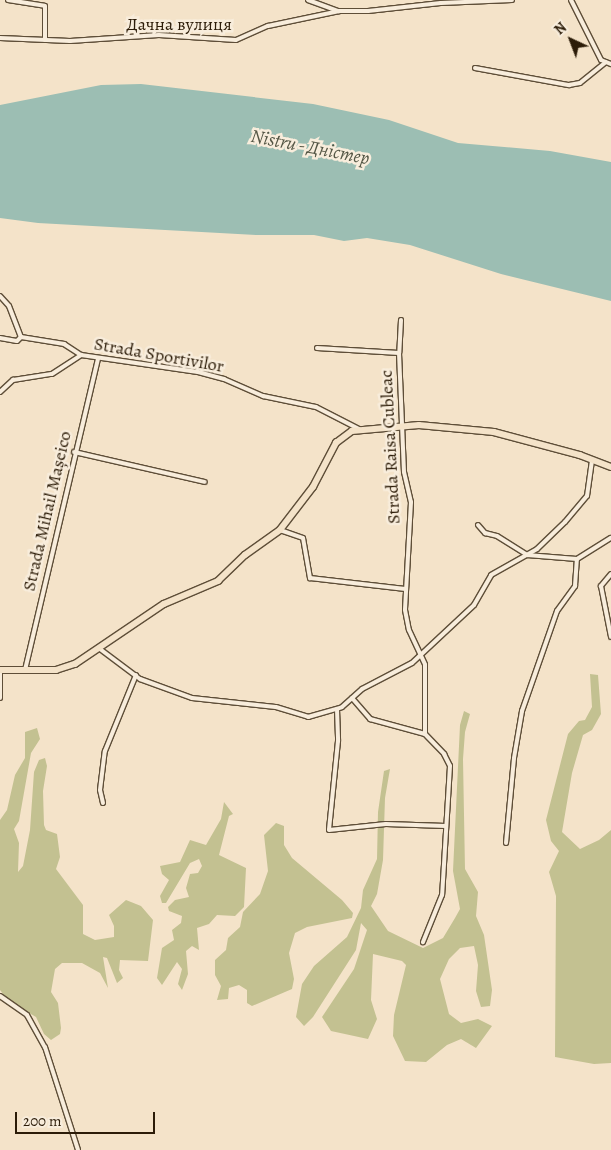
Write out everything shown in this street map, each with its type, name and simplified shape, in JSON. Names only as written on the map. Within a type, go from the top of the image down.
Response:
[{"type":"main road","points":[[0,670],[68,667],[100,649],[164,604],[218,581],[245,555],[280,530],[313,487],[341,437],[361,430],[426,426],[506,434],[592,459],[611,467]]},
{"type":"street","points":[[8,0],[45,6],[45,40]]},
{"type":"street","points":[[308,0],[339,11],[512,0]]},
{"type":"street","points":[[571,0],[582,27],[595,43],[601,60],[611,64]]},
{"type":"street","name":"Дачна вулиця","points":[[0,38],[45,40],[159,36],[236,40],[268,26],[339,11]]},
{"type":"street","points":[[475,68],[569,85],[580,83],[606,62]]},
{"type":"street","points":[[0,296],[9,306],[22,337]]},
{"type":"street","name":"Strada Raisa Cubleac","points":[[401,320],[399,353],[404,472],[411,502],[405,589],[406,618],[426,672],[425,734]]},
{"type":"street","name":"Strada Sportivilor","points":[[0,338],[16,341],[22,337],[64,344],[81,355],[215,377],[263,396],[316,407],[361,430]]},
{"type":"street","name":"Strada Raisa Cubleac","points":[[317,348],[399,353]]},
{"type":"street","points":[[0,392],[13,380],[52,374],[81,355]]},
{"type":"street","name":"Strada Mihail Mașeico","points":[[25,670],[74,452],[98,358]]},
{"type":"street","points":[[74,452],[205,482]]},
{"type":"street","points":[[100,649],[136,675],[192,698],[276,707],[308,717],[336,709],[420,656],[474,604],[491,575],[537,548],[585,500],[592,459]]},
{"type":"street","points":[[478,525],[485,533],[497,536],[524,554],[577,559],[610,540]]},
{"type":"street","points":[[280,530],[303,538],[310,578],[405,589]]},
{"type":"street","points":[[506,843],[514,758],[522,711],[557,611],[575,586],[577,559]]},
{"type":"street","points":[[611,574],[601,586],[611,637]]},
{"type":"street","points":[[0,670],[0,698]]},
{"type":"street","points":[[103,803],[100,790],[105,751],[136,675]]},
{"type":"street","points":[[352,698],[370,719],[425,734],[449,760],[442,895],[423,942]]},
{"type":"street","points":[[336,709],[338,741],[329,830],[386,824],[446,826]]},
{"type":"street","points":[[0,996],[27,1015],[44,1048],[78,1150]]},
{"type":"shaded area","points":[[590,674],[598,675],[601,714],[592,730],[583,735],[572,773],[562,832],[580,849],[599,840],[611,830],[611,1063],[594,1064],[555,1057],[556,896],[549,872],[559,851],[551,841],[546,820],[568,734],[579,721],[585,720],[592,707]]},
{"type":"shaded area","points":[[464,711],[470,714],[465,732],[463,759],[465,869],[478,892],[476,916],[484,935],[492,990],[490,1006],[481,1007],[476,991],[478,965],[474,946],[460,948],[449,959],[440,979],[449,1014],[461,1023],[478,1019],[492,1026],[476,1048],[461,1039],[447,1045],[426,1062],[405,1061],[393,1036],[394,1015],[406,965],[402,961],[373,954],[371,1000],[377,1019],[368,1039],[331,1031],[322,1017],[354,969],[367,930],[361,923],[356,950],[313,1017],[304,1026],[296,1017],[302,984],[314,966],[347,937],[361,908],[363,890],[377,859],[378,812],[384,771],[390,769],[385,798],[383,860],[377,894],[371,906],[388,931],[423,948],[443,938],[460,909],[453,871],[460,725]]},
{"type":"shaded area","points":[[37,728],[40,739],[31,753],[19,821],[14,829],[19,843],[18,872],[23,866],[30,830],[34,772],[39,760],[45,758],[47,766],[43,791],[44,825],[46,830],[57,834],[60,857],[56,869],[83,905],[83,934],[95,940],[114,937],[114,926],[109,915],[126,900],[141,906],[153,920],[148,961],[120,960],[119,970],[123,978],[117,983],[107,958],[103,957],[108,988],[100,973],[82,963],[62,963],[55,969],[51,992],[58,1003],[61,1028],[60,1034],[51,1040],[44,1034],[36,1017],[9,1001],[0,990],[0,820],[7,810],[15,775],[25,758],[25,732]]},
{"type":"shaded area","points":[[224,802],[233,814],[229,816],[219,855],[246,868],[244,907],[235,916],[217,915],[209,924],[197,928],[199,950],[192,946],[186,951],[188,974],[182,990],[178,984],[182,969],[177,962],[162,985],[157,978],[162,948],[174,940],[172,930],[181,923],[182,916],[169,911],[168,907],[175,900],[189,897],[186,888],[190,874],[198,873],[202,866],[199,859],[190,863],[166,903],[162,903],[160,896],[169,880],[162,874],[160,866],[180,862],[190,840],[206,845],[221,819]]},
{"type":"shaded area","points":[[276,823],[284,826],[284,845],[292,858],[342,900],[353,913],[352,918],[307,927],[295,933],[289,953],[294,979],[292,989],[252,1006],[247,1003],[247,990],[239,985],[229,988],[228,999],[217,1000],[221,986],[215,975],[215,960],[226,950],[228,938],[240,927],[243,912],[260,894],[268,871],[264,835]]},
{"type":"water","name":"Nistru - Дністер","points":[[141,84],[313,104],[389,120],[458,143],[550,151],[611,162],[611,301],[501,274],[410,245],[367,238],[344,241],[314,235],[256,235],[38,223],[0,218],[0,105],[101,85]]}]
